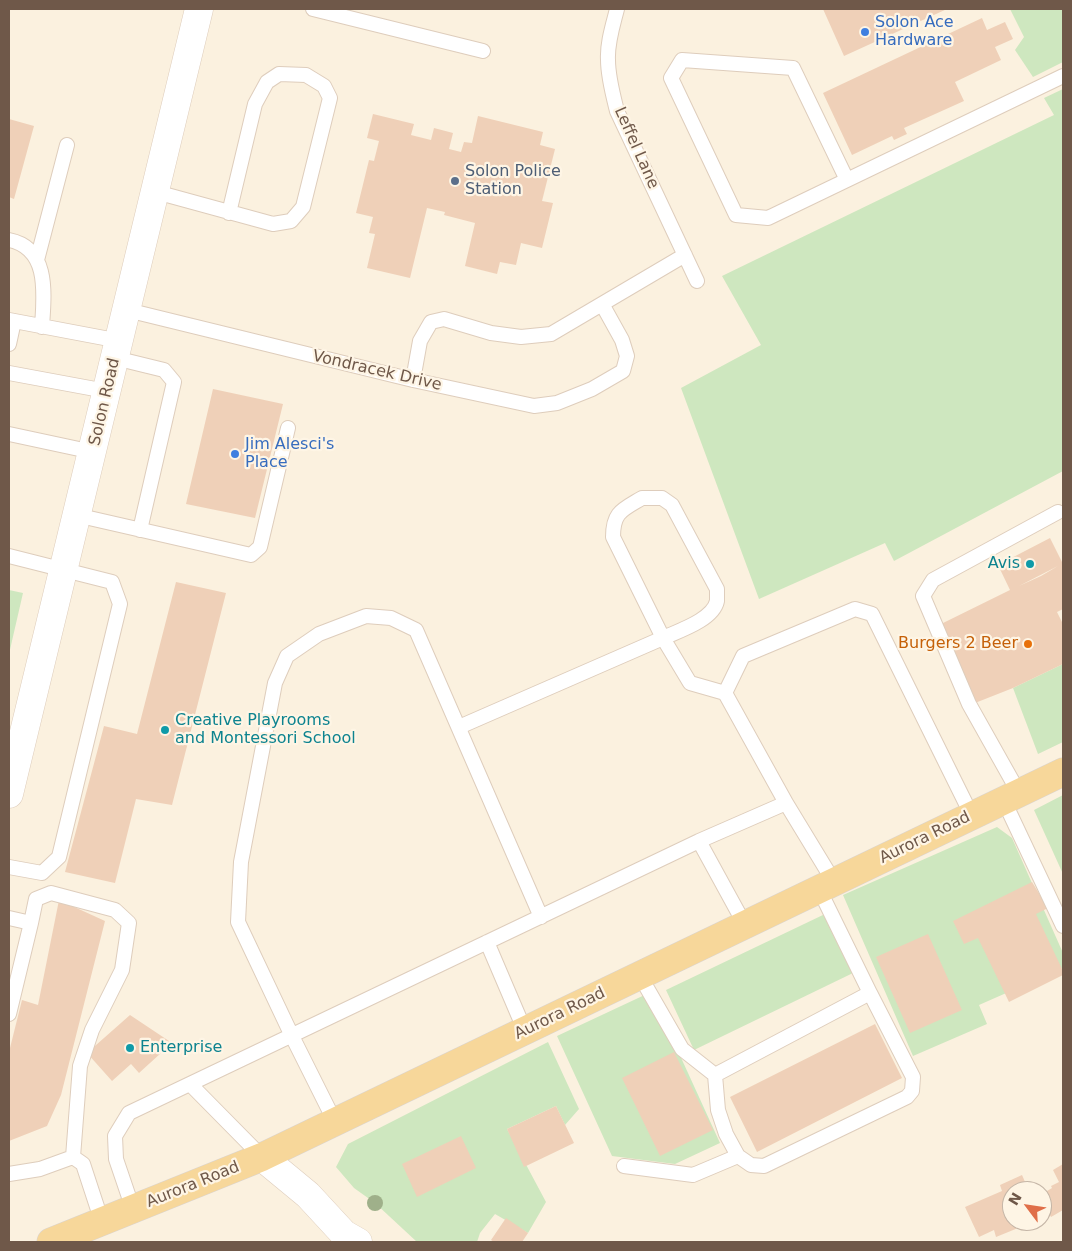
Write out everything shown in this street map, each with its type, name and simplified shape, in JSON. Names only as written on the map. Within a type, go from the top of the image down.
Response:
[{"type":"main road","name":"Aurora Road","points":[[51,1242],[262,1157],[1063,772]]},
{"type":"street","name":"Solon Road","points":[[9,794],[200,9]]},
{"type":"street","points":[[262,1157],[308,1195],[347,1239]]},
{"type":"lane","points":[[313,9],[483,51]]},
{"type":"lane","name":"Leffel Lane","points":[[617,9],[610,36],[608,60],[611,86],[618,111],[697,281]]},
{"type":"lane","points":[[847,180],[793,68],[682,60],[671,78],[736,215],[768,218],[847,180],[1063,76]]},
{"type":"lane","points":[[156,192],[229,212],[273,224],[292,221],[303,207],[330,98],[324,86],[306,75],[279,74],[266,82],[255,104],[229,212]]},
{"type":"lane","points":[[37,260],[67,145]]},
{"type":"lane","points":[[9,240],[20,242],[37,260],[45,287],[42,327]]},
{"type":"lane","points":[[413,380],[420,340],[431,322],[444,319],[491,333],[522,337],[552,334],[685,255]]},
{"type":"lane","name":"Vondracek Drive","points":[[127,310],[413,380],[534,406],[558,403],[592,389],[623,371],[627,356],[622,340],[602,304]]},
{"type":"lane","points":[[9,344],[11,321],[42,327],[117,349],[164,370],[174,382],[140,530]]},
{"type":"lane","points":[[9,373],[106,391]]},
{"type":"lane","points":[[76,515],[251,555],[260,547],[288,428]]},
{"type":"lane","points":[[9,434],[93,452]]},
{"type":"lane","points":[[458,727],[663,638],[701,620],[709,614],[717,602],[716,590],[672,505],[662,498],[642,498],[618,511],[613,524],[613,537],[663,638],[690,683],[725,694],[786,803],[826,886],[870,993],[913,1077],[912,1090],[907,1096],[764,1166],[751,1165],[738,1156],[726,1134],[718,1110],[715,1075],[682,1049],[640,976]]},
{"type":"lane","points":[[1062,515],[933,580],[923,596],[1011,797],[1063,926]]},
{"type":"lane","points":[[9,556],[63,568],[112,582],[120,604],[59,857],[42,873],[9,867]]},
{"type":"lane","points":[[725,694],[743,656],[855,609],[872,614],[972,816]]},
{"type":"lane","points":[[335,1122],[238,922],[241,862],[274,683],[287,656],[319,634],[366,616],[392,618],[416,630],[541,917]]},
{"type":"lane","points":[[133,1209],[116,1159],[115,1136],[129,1114],[699,841],[786,803]]},
{"type":"lane","points":[[699,841],[744,925]]},
{"type":"lane","points":[[9,1014],[36,899],[51,892],[115,910],[129,923],[122,970],[92,1030],[80,1066],[73,1157]]},
{"type":"lane","points":[[9,918],[31,923]]},
{"type":"lane","points":[[488,942],[525,1031]]},
{"type":"lane","points":[[715,1075],[870,993]]},
{"type":"lane","points":[[190,1084],[262,1157]]},
{"type":"lane","points":[[624,1166],[693,1175],[738,1156]]},
{"type":"lane","points":[[9,1174],[40,1169],[73,1157]]},
{"type":"lane","points":[[73,1157],[83,1164],[102,1222]]},
{"type":"green space","points":[[1010,9],[1063,9],[1063,62],[1033,77],[1015,50],[1024,37]]},
{"type":"green space","points":[[1063,89],[1063,471],[894,561],[885,543],[759,599],[681,388],[761,345],[722,276],[1054,115],[1044,98]]},
{"type":"green space","points":[[9,590],[23,593],[9,654]]},
{"type":"green space","points":[[1063,664],[1063,742],[1038,754],[1013,688]]},
{"type":"green space","points":[[1063,795],[1063,874],[1034,810]]},
{"type":"green space","points":[[997,827],[1012,838],[1063,953],[1063,968],[979,1005],[987,1024],[913,1056],[843,895]]},
{"type":"green space","points":[[825,914],[853,973],[694,1050],[666,990]]},
{"type":"green space","points":[[651,992],[720,1143],[675,1164],[612,1156],[557,1036]]},
{"type":"green space","points":[[548,1042],[579,1109],[565,1125],[556,1106],[507,1129],[546,1202],[528,1233],[495,1214],[480,1233],[477,1242],[417,1242],[375,1203],[354,1188],[336,1167],[348,1144]]},
{"type":"building","name":"Solon Ace Hardware","points":[[823,9],[947,9],[844,56]]},
{"type":"building","points":[[982,18],[987,30],[1005,22],[1013,39],[995,47],[1001,60],[955,82],[964,101],[904,128],[907,134],[894,140],[892,136],[852,155],[823,93]]},
{"type":"building","name":"Solon Police Station","points":[[373,114],[414,124],[411,135],[431,140],[434,128],[453,133],[449,149],[461,152],[464,142],[472,143],[478,116],[543,132],[540,145],[555,149],[542,201],[553,203],[542,248],[521,243],[516,265],[500,262],[497,274],[465,266],[475,223],[444,215],[445,212],[427,208],[410,278],[367,268],[375,234],[369,233],[373,217],[356,213],[369,160],[374,161],[379,141],[367,138]]},
{"type":"building","points":[[9,119],[34,126],[14,199],[9,197]]},
{"type":"building","name":"Jim Alesci's Place","points":[[213,389],[283,404],[255,518],[186,504]]},
{"type":"building","points":[[1050,538],[1063,564],[1063,609],[1057,612],[1063,624],[1063,664],[1013,688],[975,703],[939,625],[1010,590],[998,565]],"holes":[[[1058,566],[1041,576],[1019,586]]]},
{"type":"building","name":"Creative Playrooms and Montessori School","points":[[176,582],[226,593],[172,805],[136,799],[115,883],[65,872],[104,726],[137,734]]},
{"type":"building","points":[[1032,882],[1048,908],[1036,914],[1063,971],[1063,975],[1009,1002],[978,938],[964,944],[953,921]]},
{"type":"building","points":[[59,900],[105,921],[61,1095],[47,1126],[9,1141],[9,1052],[22,1000],[38,1005]]},
{"type":"building","points":[[928,934],[962,1010],[910,1033],[876,957]]},
{"type":"building","name":"Enterprise","points":[[130,1015],[172,1043],[139,1073],[131,1064],[112,1081],[87,1053]]},
{"type":"building","points":[[875,1024],[902,1078],[757,1152],[730,1097]]},
{"type":"building","points":[[674,1052],[713,1130],[660,1156],[622,1078]]},
{"type":"building","points":[[556,1106],[574,1143],[524,1167],[507,1129]]},
{"type":"building","points":[[461,1136],[476,1168],[417,1197],[402,1164]]},
{"type":"building","points":[[1063,1164],[1063,1210],[1052,1216],[1052,1186],[1059,1182],[1053,1170]]},
{"type":"building","points":[[1022,1175],[1025,1181],[1009,1181]]},
{"type":"building","points":[[1002,1191],[1002,1231],[1011,1231],[996,1237],[994,1230],[979,1237],[965,1207]]},
{"type":"building","points":[[506,1218],[528,1233],[522,1242],[494,1242],[491,1240]]},
{"type":"place","name":"Solon Ace Hardware","points":[[865,32]]},
{"type":"place","name":"Solon Police Station","points":[[455,181]]},
{"type":"place","name":"Jim Alesci's Place","points":[[235,454]]},
{"type":"place","name":"Avis","points":[[1030,564]]},
{"type":"place","name":"Burgers 2 Beer","points":[[1028,644]]},
{"type":"place","name":"Creative Playrooms and Montessori School","points":[[165,730]]},
{"type":"place","name":"Enterprise","points":[[130,1048]]}]
